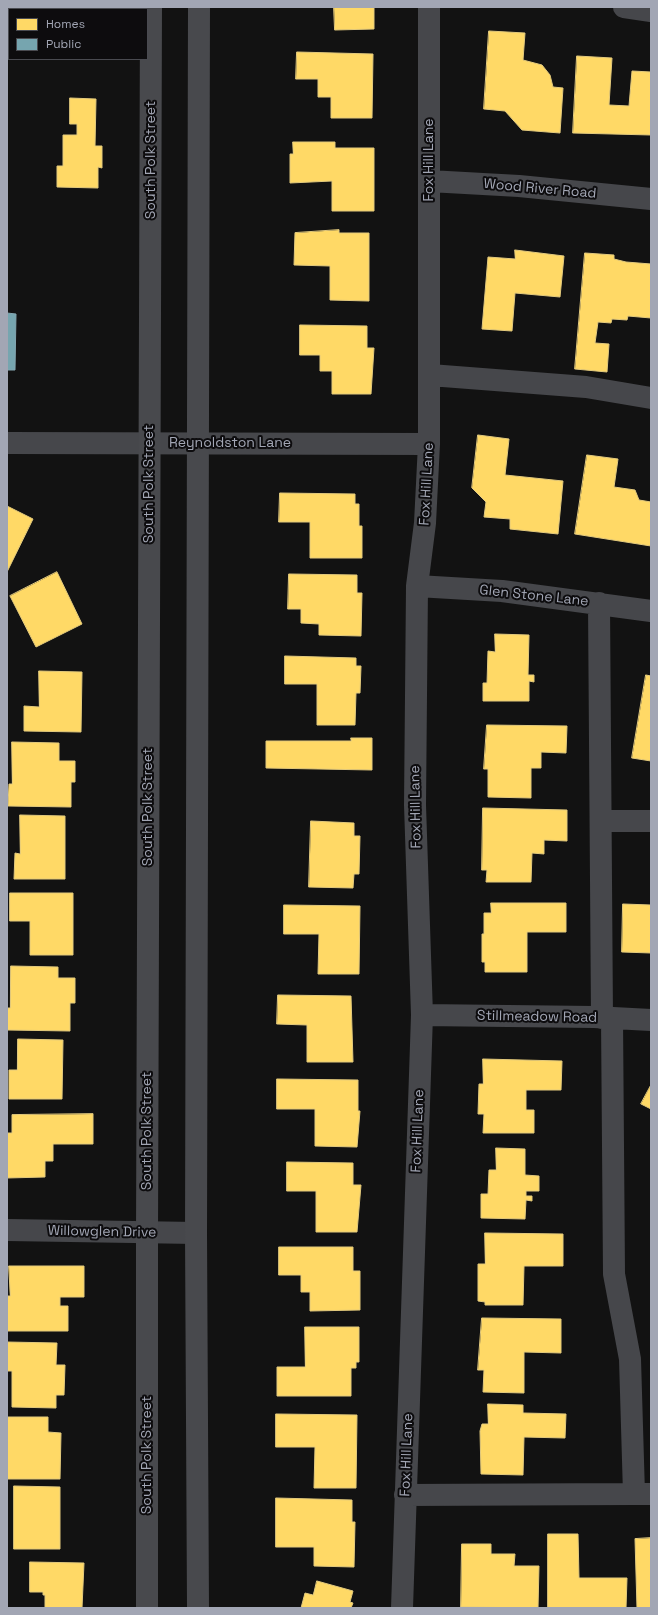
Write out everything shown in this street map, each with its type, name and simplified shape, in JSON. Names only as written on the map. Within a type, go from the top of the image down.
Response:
[{"type":"main road","name":"South Polk Street","points":[[147,1608],[151,7]]},
{"type":"main road","points":[[198,1608],[196,1233],[199,7]]},
{"type":"street","name":"Fox Hill Lane","points":[[402,1608],[422,1015],[415,805],[418,586],[425,523],[429,444],[429,7]]},
{"type":"street","points":[[624,7],[651,11]]},
{"type":"street","name":"Wood River Road","points":[[429,181],[519,186],[651,199]]},
{"type":"street","points":[[430,375],[586,387],[651,398]]},
{"type":"street","name":"Reynoldston Lane","points":[[7,443],[198,442],[429,444]]},
{"type":"street","name":"Glen Stone Lane","points":[[418,586],[502,591],[651,611]]},
{"type":"street","points":[[405,1495],[642,1494],[630,1359],[614,1274],[601,821],[599,603]]},
{"type":"street","points":[[601,821],[651,821]]},
{"type":"street","name":"Stillmeadow Road","points":[[422,1015],[651,1020]]},
{"type":"street","name":"Willowglen Drive","points":[[7,1230],[196,1233]]},
{"type":"building: Homes","points":[[334,7],[374,7],[374,29],[335,30]]},
{"type":"building: Homes","points":[[489,31],[525,33],[523,60],[542,65],[550,75],[553,87],[563,88],[560,133],[522,130],[505,111],[484,109]]},
{"type":"building: Homes","points":[[297,52],[373,54],[372,118],[331,118],[331,97],[318,97],[318,79],[296,79]]},
{"type":"building: Homes","points":[[577,56],[612,58],[609,105],[629,106],[632,71],[651,72],[651,135],[573,133]]},
{"type":"building: Homes","points":[[70,98],[96,99],[95,146],[102,146],[102,168],[98,167],[98,188],[57,187],[57,166],[63,166],[63,135],[77,135],[77,124],[70,124]]},
{"type":"building: Homes","points":[[293,142],[335,142],[335,148],[374,148],[374,211],[332,211],[332,181],[290,183],[290,154],[293,154]]},
{"type":"building: Homes","points":[[339,230],[339,233],[369,233],[369,301],[330,300],[330,266],[294,265],[295,233]]},
{"type":"building: Homes","points":[[515,250],[564,256],[560,297],[515,293],[512,331],[482,329],[488,257],[515,259]]},
{"type":"building: Homes","points":[[585,253],[614,255],[614,259],[626,262],[651,264],[651,318],[628,316],[627,320],[612,319],[611,323],[598,322],[595,343],[609,344],[607,372],[575,369]]},
{"type":"building: Homes","points":[[300,325],[367,326],[367,348],[374,348],[371,394],[332,394],[332,371],[320,371],[320,355],[300,355]]},
{"type":"building: Homes","points":[[478,435],[509,439],[505,475],[563,481],[558,534],[510,529],[510,519],[484,517],[486,502],[472,488]]},
{"type":"building: Homes","points":[[587,455],[618,459],[614,487],[635,490],[639,500],[651,502],[651,546],[575,534]]},
{"type":"building: Homes","points":[[280,493],[355,494],[355,504],[359,504],[359,526],[362,526],[362,558],[310,558],[310,522],[279,522]]},
{"type":"building: Homes","points":[[7,506],[33,519],[7,572]]},
{"type":"building: Homes","points":[[57,572],[82,624],[36,647],[10,596]]},
{"type":"building: Homes","points":[[289,574],[357,575],[357,593],[362,593],[361,636],[319,635],[319,624],[301,623],[301,609],[288,609]]},
{"type":"building: Homes","points":[[495,634],[529,635],[528,675],[534,675],[534,682],[529,681],[529,701],[483,701],[483,683],[487,683],[488,651],[495,652]]},
{"type":"building: Homes","points":[[285,656],[356,658],[356,666],[361,666],[360,693],[356,693],[355,725],[317,725],[317,684],[285,684]]},
{"type":"building: Homes","points":[[39,671],[82,672],[81,732],[24,731],[24,706],[39,707]]},
{"type":"building: Homes","points":[[646,675],[651,676],[651,761],[632,758]]},
{"type":"building: Homes","points":[[487,725],[567,726],[566,753],[541,752],[541,768],[531,768],[531,798],[488,797],[488,769],[484,769]]},
{"type":"building: Homes","points":[[351,738],[372,738],[372,770],[266,768],[266,741],[351,741]]},
{"type":"building: Homes","points":[[12,742],[59,743],[59,761],[75,761],[75,782],[71,782],[71,807],[8,806],[9,784],[12,784]]},
{"type":"building: Homes","points":[[483,808],[567,810],[567,841],[544,840],[544,854],[532,853],[531,882],[486,882],[487,870],[482,870]]},
{"type":"building: Homes","points":[[20,815],[65,816],[65,879],[14,879],[15,853],[20,854]]},
{"type":"building: Homes","points":[[311,821],[354,823],[354,836],[360,836],[359,874],[354,874],[353,888],[309,887]]},
{"type":"building: Homes","points":[[10,893],[73,893],[73,955],[30,955],[30,921],[10,921]]},
{"type":"building: Homes","points":[[491,903],[566,903],[566,932],[527,932],[527,972],[485,972],[485,962],[482,962],[482,934],[484,934],[484,913],[491,913]]},
{"type":"building: Homes","points":[[623,904],[651,905],[651,953],[622,952]]},
{"type":"building: Homes","points":[[284,905],[360,906],[359,974],[318,974],[319,934],[284,934]]},
{"type":"building: Homes","points":[[11,966],[58,967],[58,978],[75,978],[75,1003],[70,1003],[70,1031],[7,1030],[7,1008],[10,1008]]},
{"type":"building: Homes","points":[[278,995],[351,996],[353,1062],[307,1062],[307,1025],[277,1024]]},
{"type":"building: Homes","points":[[18,1039],[63,1040],[62,1099],[9,1099],[9,1070],[17,1070]]},
{"type":"building: Homes","points":[[483,1059],[562,1061],[561,1090],[526,1090],[526,1110],[534,1110],[534,1133],[483,1133],[484,1114],[478,1114],[479,1084],[483,1084]]},
{"type":"building: Homes","points":[[277,1079],[358,1080],[358,1111],[360,1111],[357,1147],[315,1146],[315,1109],[277,1109]]},
{"type":"building: Homes","points":[[651,1085],[651,1109],[641,1104]]},
{"type":"building: Homes","points":[[93,1114],[93,1144],[53,1144],[53,1161],[45,1161],[45,1177],[7,1178],[7,1133],[12,1133],[12,1115]]},
{"type":"building: Homes","points":[[496,1148],[525,1149],[525,1175],[539,1176],[539,1191],[526,1191],[526,1196],[532,1196],[532,1201],[526,1200],[525,1219],[481,1218],[481,1194],[488,1194],[489,1170],[496,1170]]},
{"type":"building: Homes","points":[[287,1162],[353,1163],[353,1185],[361,1185],[357,1232],[316,1232],[316,1191],[287,1191]]},
{"type":"building: Homes","points":[[485,1233],[563,1234],[563,1266],[524,1266],[523,1305],[485,1305],[485,1302],[478,1301],[478,1264],[485,1264]]},
{"type":"building: Homes","points":[[279,1247],[353,1247],[353,1271],[360,1271],[360,1310],[310,1311],[310,1292],[301,1292],[301,1275],[279,1275]]},
{"type":"building: Homes","points":[[9,1266],[84,1266],[84,1297],[60,1297],[60,1306],[68,1306],[68,1331],[7,1331],[7,1296],[10,1296]]},
{"type":"building: Homes","points":[[482,1318],[561,1319],[561,1353],[524,1352],[524,1393],[483,1392],[484,1370],[478,1370]]},
{"type":"building: Homes","points":[[305,1327],[359,1327],[359,1362],[356,1362],[356,1368],[351,1368],[351,1396],[277,1396],[277,1367],[305,1367]]},
{"type":"building: Homes","points":[[7,1342],[57,1343],[56,1365],[65,1365],[64,1395],[56,1395],[56,1408],[12,1407],[12,1371],[7,1371]]},
{"type":"building: Homes","points":[[488,1404],[523,1405],[523,1413],[566,1414],[565,1438],[524,1437],[523,1475],[481,1474],[480,1431],[482,1424],[488,1424]]},
{"type":"building: Homes","points":[[276,1414],[357,1415],[356,1488],[314,1488],[315,1447],[276,1447]]},
{"type":"building: Homes","points":[[7,1417],[48,1417],[48,1432],[61,1433],[60,1479],[7,1479]]},
{"type":"building: Homes","points":[[14,1486],[60,1487],[60,1549],[14,1549]]},
{"type":"building: Homes","points":[[276,1498],[352,1500],[352,1522],[355,1522],[354,1567],[314,1566],[314,1547],[276,1547]]},
{"type":"building: Homes","points":[[548,1534],[578,1534],[579,1578],[627,1578],[626,1608],[548,1608]]},
{"type":"building: Homes","points":[[651,1538],[651,1608],[637,1608],[635,1539]]},
{"type":"building: Homes","points":[[462,1544],[491,1544],[491,1554],[515,1554],[514,1566],[539,1566],[538,1608],[461,1607]]},
{"type":"building: Homes","points":[[30,1562],[84,1563],[82,1608],[45,1608],[45,1595],[43,1595],[43,1592],[30,1592]]},
{"type":"building: Homes","points":[[317,1581],[353,1591],[350,1602],[353,1603],[351,1608],[301,1608],[305,1593],[313,1595]]},
{"type":"building: Public","points":[[7,313],[16,314],[15,370],[7,370]]}]
